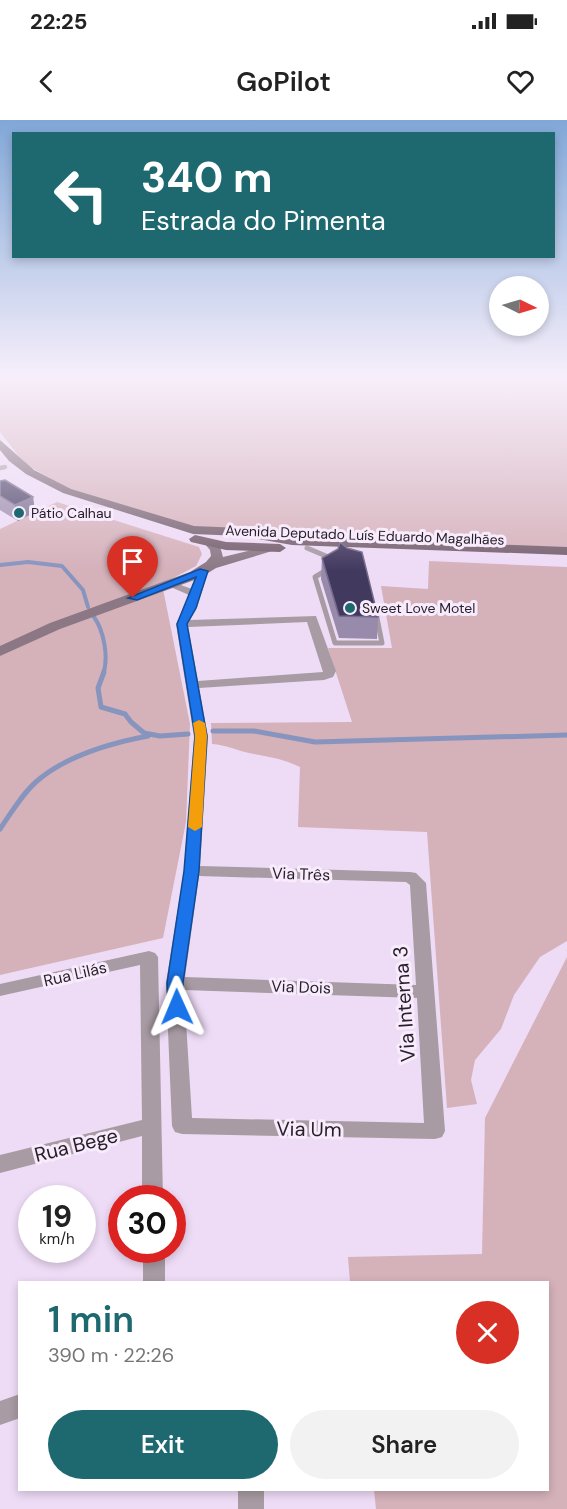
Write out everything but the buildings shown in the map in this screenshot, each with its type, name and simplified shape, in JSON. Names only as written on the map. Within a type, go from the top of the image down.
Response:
[{"type":"main road","name":"Avenida Deputado Luís Eduardo Magalhães","points":[[0,443],[13,459],[30,472],[83,498],[193,530],[292,541],[567,551]]},
{"type":"main road","name":"Avenida Deputado Luís Eduardo Magalhães","points":[[2,465],[28,483],[75,503],[210,543],[250,548],[567,557]]},
{"type":"main road","points":[[250,548],[266,543],[267,539],[261,536]]},
{"type":"main road","points":[[207,568],[218,554],[210,543]]},
{"type":"main road","points":[[0,652],[55,626],[172,585],[207,568],[253,551],[278,548]]},
{"type":"street","points":[[175,983],[192,871],[201,736],[182,624],[196,594],[198,581],[207,568]]},
{"type":"street","points":[[172,585],[196,594]]},
{"type":"street","points":[[182,624],[312,618],[330,671],[324,676],[194,685]]},
{"type":"street","name":"Via Três","points":[[192,871],[410,877]]},
{"type":"street","name":"Via Interna 3","points":[[410,877],[418,884],[435,1131]]},
{"type":"street","name":"Rua Lilás","points":[[0,990],[149,957],[152,1125]]},
{"type":"street","name":"Via Dois","points":[[175,983],[426,992]]},
{"type":"street","name":"Via Um","points":[[175,983],[182,1126],[435,1131]]},
{"type":"street","points":[[152,1125],[153,1185]]},
{"type":"street","name":"Rua Bege","points":[[0,1164],[152,1125]]},
{"type":"street","points":[[154,1263],[154,1281]]},
{"type":"street","points":[[0,1413],[18,1407]]},
{"type":"street","points":[[251,1491],[251,1509]]},
{"type":"lane","points":[[307,548],[335,562],[335,566],[315,577],[335,643],[342,645],[381,643],[375,610]]},
{"type":"shaded area","points":[[8,442],[567,442],[567,550],[293,540],[185,526],[67,488],[25,464]]},
{"type":"shaded area","points":[[57,502],[199,547],[202,554],[196,566],[162,584],[190,724],[186,822],[163,938],[0,975],[0,529]]},
{"type":"shaded area","points":[[429,561],[567,567],[567,941],[540,957],[514,995],[501,1029],[475,1060],[471,1080],[477,1104],[447,1108],[427,832],[298,827],[300,767],[281,760],[212,744],[211,723],[352,722],[328,648],[392,648],[381,586],[428,589]]},
{"type":"shaded area","points":[[567,957],[567,1509],[376,1509],[374,1491],[549,1491],[549,1281],[350,1281],[348,1257],[482,1254],[485,1118]]},
{"type":"waterway","points":[[0,565],[28,562],[62,566],[83,590],[88,607]]},
{"type":"waterway","points":[[94,617],[104,645],[106,660],[103,674]]},
{"type":"waterway","points":[[104,672],[98,688],[101,707],[125,714],[144,733],[160,736],[188,734]]},
{"type":"waterway","points":[[213,731],[254,731],[315,742],[567,735]]},
{"type":"waterway","points":[[0,829],[26,792],[61,764],[119,742],[148,736]]},
{"type":"slow traffic","points":[[195,827],[201,736],[199,723]]},
{"type":"place","name":"Pátio Calhau","points":[[19,513]]},
{"type":"place","name":"Sweet Love Motel","points":[[350,608]]},
{"type":"route","points":[[133,598],[203,571],[191,608],[182,624],[201,736],[192,871],[175,983],[177,1007]]}]
